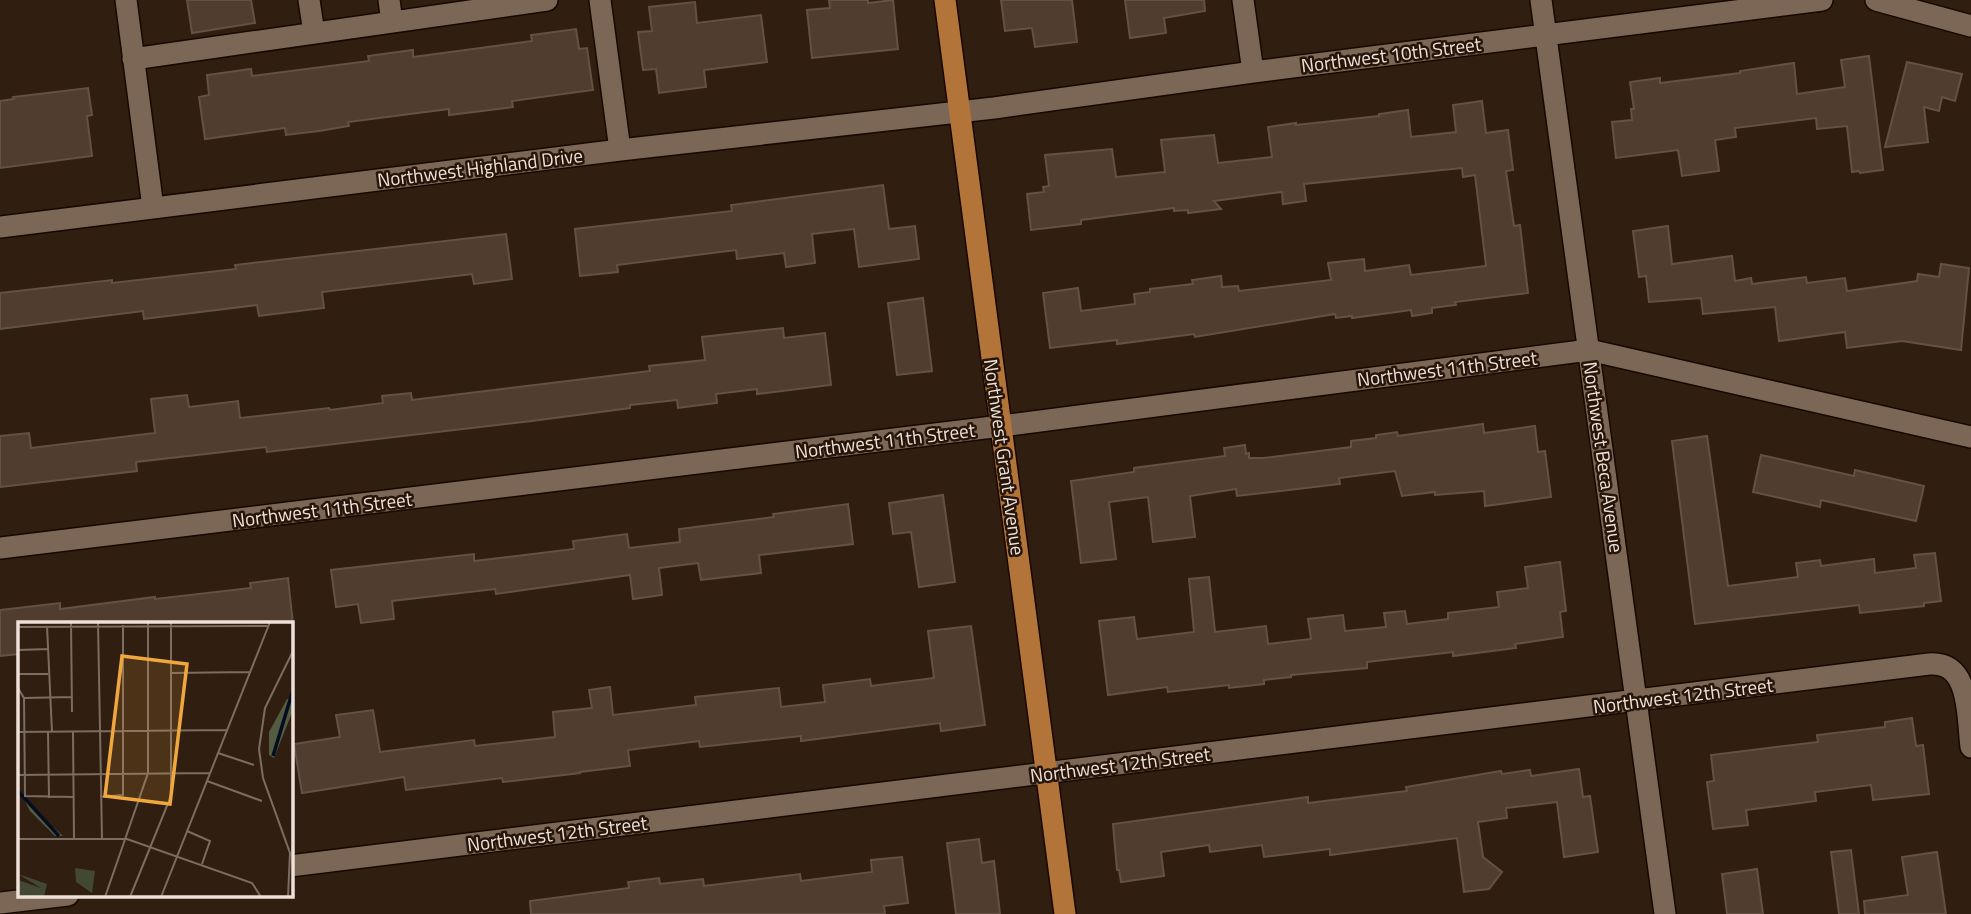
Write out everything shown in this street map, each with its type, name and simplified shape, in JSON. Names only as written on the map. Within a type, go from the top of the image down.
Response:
[{"type":"main road","name":"Northwest Grant Avenue","points":[[945,0],[1065,914]]},
{"type":"street","points":[[126,0],[153,208]]},
{"type":"street","points":[[309,0],[314,33]]},
{"type":"street","points":[[388,0],[392,22]]},
{"type":"street","points":[[133,59],[547,0]]},
{"type":"street","points":[[600,0],[620,150]]},
{"type":"street","points":[[1244,0],[1252,72]]},
{"type":"street","name":"Northwest Beca Avenue","points":[[1541,0],[1665,914]]},
{"type":"street","name":"Northwest 10th Street","points":[[960,112],[1822,0]]},
{"type":"street","points":[[1876,0],[1971,26]]},
{"type":"street","name":"Northwest Highland Drive","points":[[0,227],[620,150],[960,112]]},
{"type":"street","name":"Northwest 11th Street","points":[[0,548],[1001,426],[1589,350],[1971,437]]},
{"type":"street","name":"Northwest 12th Street","points":[[292,866],[1940,663],[1949,667],[1962,681],[1971,747]]},
{"type":"street","points":[[0,903],[51,897]]},
{"type":"building","points":[[187,0],[251,0],[255,23],[192,33]]},
{"type":"building","points":[[829,0],[868,0],[868,3],[893,0],[898,49],[812,58],[807,10],[830,8]]},
{"type":"building","points":[[1001,0],[1072,0],[1077,42],[1035,47],[1032,28],[1005,31]]},
{"type":"building","points":[[1125,0],[1204,0],[1205,11],[1164,18],[1166,33],[1130,38]]},
{"type":"building","points":[[695,2],[697,23],[761,15],[767,62],[704,70],[706,87],[659,93],[656,69],[643,70],[638,32],[652,31],[649,7]]},
{"type":"building","points":[[576,29],[579,49],[587,48],[593,90],[512,101],[513,107],[482,111],[449,115],[449,109],[348,122],[349,126],[319,131],[286,135],[285,128],[205,139],[199,97],[209,95],[207,75],[251,69],[252,76],[369,61],[368,56],[413,50],[413,57],[532,41],[531,35]]},
{"type":"building","points":[[1869,56],[1883,170],[1852,172],[1847,126],[1817,129],[1816,118],[1735,128],[1736,137],[1715,140],[1719,171],[1682,176],[1678,150],[1616,158],[1612,122],[1632,120],[1631,109],[1634,109],[1630,82],[1660,78],[1660,83],[1794,63],[1797,94],[1845,87],[1841,60]]},
{"type":"building","points":[[1907,62],[1962,74],[1955,101],[1942,97],[1939,111],[1924,107],[1928,142],[1885,147]]},
{"type":"building","points":[[88,88],[92,115],[87,116],[92,156],[0,168],[0,101]]},
{"type":"building","points":[[1482,101],[1486,133],[1508,130],[1513,170],[1506,171],[1514,226],[1520,225],[1528,293],[1455,302],[1456,305],[1432,308],[1432,313],[1412,316],[1411,310],[1352,318],[1336,318],[1335,314],[1195,337],[1194,334],[1117,344],[1117,340],[1050,348],[1043,293],[1078,288],[1081,311],[1135,304],[1134,294],[1150,292],[1150,289],[1193,284],[1192,280],[1221,276],[1222,287],[1238,286],[1239,291],[1331,280],[1328,263],[1364,259],[1365,271],[1409,265],[1411,275],[1486,266],[1475,175],[1463,177],[1462,168],[1304,184],[1306,201],[1283,204],[1282,192],[1214,201],[1221,209],[1188,213],[1188,210],[1174,211],[1174,208],[1081,220],[1081,224],[1031,230],[1027,194],[1044,192],[1043,187],[1049,186],[1045,155],[1112,149],[1116,177],[1165,172],[1161,140],[1214,135],[1218,163],[1272,157],[1268,127],[1379,116],[1408,110],[1411,137],[1456,132],[1453,105]]},
{"type":"building","points":[[883,185],[889,229],[915,226],[919,259],[859,267],[854,229],[812,234],[815,263],[786,267],[784,253],[737,259],[736,250],[617,265],[618,272],[580,276],[575,229],[732,211],[731,205]]},
{"type":"building","points":[[1668,226],[1672,264],[1732,256],[1735,281],[1751,278],[1752,284],[1806,277],[1807,283],[1845,278],[1847,291],[1917,281],[1918,274],[1939,277],[1941,264],[1969,268],[1961,350],[1902,341],[1847,348],[1845,332],[1779,341],[1775,307],[1703,314],[1701,298],[1649,302],[1646,276],[1639,277],[1633,231]]},
{"type":"building","points":[[506,234],[512,279],[474,284],[472,274],[322,292],[324,308],[259,316],[257,305],[144,319],[143,311],[0,329],[0,293],[236,269],[235,265]]},
{"type":"building","points":[[923,298],[932,371],[897,375],[888,303]]},
{"type":"building","points":[[783,328],[784,338],[825,333],[831,385],[757,394],[757,389],[716,394],[717,403],[678,408],[677,400],[532,421],[267,452],[266,447],[136,462],[137,471],[0,487],[0,436],[29,433],[31,448],[155,433],[151,399],[187,395],[189,407],[238,401],[240,418],[330,410],[383,403],[382,396],[411,393],[412,400],[650,371],[649,366],[705,360],[702,337]]},
{"type":"building","points":[[1483,424],[1484,433],[1535,426],[1538,452],[1545,451],[1551,497],[1485,506],[1484,491],[1402,496],[1395,471],[1339,478],[1340,484],[1237,496],[1236,489],[1190,496],[1195,537],[1153,542],[1148,497],[1109,502],[1116,559],[1081,563],[1071,481],[1134,472],[1134,468],[1225,456],[1224,448],[1245,445],[1249,458],[1264,458],[1351,447],[1351,441],[1376,438],[1376,435],[1397,432],[1398,436]]},
{"type":"building","points":[[1707,436],[1728,586],[1798,577],[1796,563],[1820,560],[1821,566],[1874,559],[1875,573],[1916,568],[1914,555],[1935,553],[1941,601],[1924,603],[1924,606],[1860,613],[1859,605],[1695,624],[1672,441]]},
{"type":"building","points":[[1761,455],[1854,476],[1855,470],[1924,486],[1916,521],[1821,500],[1820,507],[1753,492]]},
{"type":"building","points":[[943,495],[955,582],[919,587],[911,532],[893,534],[889,503]]},
{"type":"building","points":[[848,504],[853,544],[759,555],[761,573],[701,580],[698,563],[659,568],[662,595],[633,599],[630,575],[496,594],[495,589],[392,601],[394,619],[361,623],[358,604],[336,607],[331,570],[474,554],[474,561],[574,549],[573,541],[627,534],[629,548],[680,542],[679,529]]},
{"type":"building","points":[[1560,562],[1566,611],[1560,612],[1563,637],[1515,644],[1516,648],[1367,662],[1367,668],[1291,675],[1264,680],[1264,684],[1168,692],[1167,687],[1108,695],[1099,621],[1134,617],[1137,639],[1194,632],[1189,579],[1209,577],[1215,632],[1266,626],[1268,644],[1311,639],[1308,619],[1343,615],[1345,631],[1386,627],[1384,613],[1405,611],[1407,624],[1448,619],[1448,613],[1499,607],[1497,592],[1528,588],[1525,567]]},
{"type":"building","points":[[288,578],[293,624],[18,622],[18,654],[0,656],[0,610],[60,603],[60,609],[155,599],[251,588],[250,583]]},
{"type":"building","points":[[971,626],[985,725],[941,731],[940,723],[801,741],[801,736],[700,747],[699,741],[628,750],[630,766],[580,773],[503,782],[502,778],[406,790],[404,777],[302,793],[294,744],[340,737],[336,715],[373,710],[380,752],[474,740],[475,746],[555,737],[553,712],[592,708],[589,690],[610,687],[613,715],[696,705],[695,697],[779,688],[781,707],[825,702],[823,685],[870,679],[871,686],[934,678],[928,631]]},
{"type":"building","points":[[1912,718],[1916,746],[1923,745],[1929,794],[1873,800],[1871,785],[1815,792],[1816,801],[1746,810],[1748,825],[1713,829],[1707,782],[1714,781],[1711,755],[1818,742],[1817,735],[1885,727],[1885,722]]},
{"type":"building","points":[[1579,769],[1583,797],[1590,796],[1598,852],[1564,857],[1557,802],[1506,808],[1507,818],[1478,822],[1483,857],[1502,872],[1489,889],[1464,892],[1457,838],[1330,855],[1330,849],[1264,857],[1262,845],[1210,852],[1209,845],[1161,852],[1164,876],[1121,882],[1117,870],[1113,824],[1308,797],[1308,803],[1407,791],[1406,787],[1501,771],[1502,774],[1530,770],[1531,776]]},
{"type":"building","points":[[979,839],[982,863],[994,861],[1000,914],[956,914],[947,843]]},
{"type":"building","points":[[1851,850],[1859,914],[1839,914],[1831,852]]},
{"type":"building","points":[[1937,852],[1946,914],[1865,914],[1864,901],[1908,895],[1902,857]]},
{"type":"building","points":[[902,857],[908,903],[884,906],[885,914],[531,914],[530,901],[629,888],[628,882],[659,878],[660,884],[703,879],[704,886],[800,874],[801,881],[872,872],[871,860]]},
{"type":"building","points":[[1757,869],[1763,914],[1727,914],[1722,874]]}]
